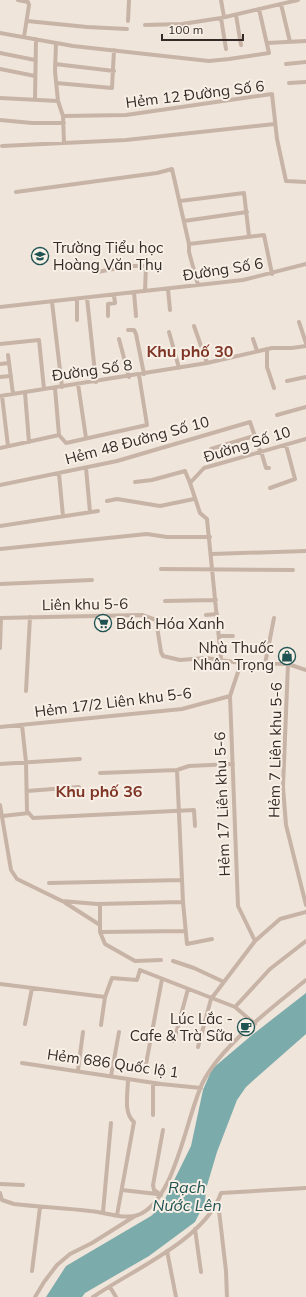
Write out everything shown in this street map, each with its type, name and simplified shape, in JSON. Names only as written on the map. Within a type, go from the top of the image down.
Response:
[{"type":"street","points":[[18,0],[28,2],[29,5],[24,37]]},
{"type":"street","points":[[128,21],[129,0]]},
{"type":"street","points":[[221,0],[226,49]]},
{"type":"street","points":[[145,25],[182,24],[222,18],[298,0]]},
{"type":"street","points":[[281,4],[290,42]]},
{"type":"street","points":[[0,33],[56,43],[216,60],[269,53],[259,9]]},
{"type":"street","points":[[236,15],[242,45]]},
{"type":"street","points":[[27,21],[127,29]]},
{"type":"street","points":[[35,100],[36,39]]},
{"type":"street","points":[[267,43],[306,41]]},
{"type":"street","points":[[56,43],[56,83],[58,101],[64,123],[64,143]]},
{"type":"street","points":[[56,83],[112,88],[114,50]]},
{"type":"street","points":[[0,53],[35,60]]},
{"type":"street","points":[[286,64],[306,62]]},
{"type":"street","points":[[55,64],[114,71]]},
{"type":"street","points":[[0,69],[35,76]]},
{"type":"street","points":[[289,83],[306,82]]},
{"type":"street","name":"Hẻm 12 Đường Số 6","points":[[63,116],[126,115],[272,94],[275,124],[286,181],[306,182]]},
{"type":"street","points":[[0,98],[58,101]]},
{"type":"street","points":[[0,120],[32,123],[64,123]]},
{"type":"street","points":[[2,146],[196,134],[275,124]]},
{"type":"street","points":[[16,192],[172,169],[189,244],[189,252],[198,285]]},
{"type":"street","points":[[180,201],[244,193],[249,236]]},
{"type":"street","points":[[184,221],[247,212]]},
{"type":"street","points":[[189,244],[264,235],[272,274]]},
{"type":"street","name":"Đường Số 6","points":[[0,307],[243,280],[272,274],[306,264]]},
{"type":"street","points":[[97,272],[130,266],[158,266]]},
{"type":"street","points":[[145,291],[146,266]]},
{"type":"street","points":[[168,289],[170,310]]},
{"type":"street","points":[[134,292],[136,316]]},
{"type":"street","points":[[108,316],[108,304],[115,303],[114,295]]},
{"type":"street","points":[[87,298],[96,382]]},
{"type":"street","points":[[77,299],[77,320]]},
{"type":"street","points":[[52,302],[62,387]]},
{"type":"street","points":[[298,322],[306,343]]},
{"type":"street","points":[[194,326],[207,363]]},
{"type":"street","points":[[128,330],[134,330],[136,334],[144,374]]},
{"type":"street","points":[[169,332],[179,368]]},
{"type":"street","points":[[119,339],[129,377]]},
{"type":"street","points":[[253,339],[257,352]]},
{"type":"street","points":[[0,344],[39,340],[44,389]]},
{"type":"street","name":"Đường Số 8","points":[[1,396],[129,377],[207,363],[267,349],[306,346]]},
{"type":"street","points":[[267,349],[267,367],[274,388]]},
{"type":"street","points":[[8,355],[13,394]]},
{"type":"street","points":[[0,364],[9,363]]},
{"type":"street","points":[[55,388],[59,435],[66,443],[147,424],[139,375]]},
{"type":"street","points":[[0,377],[11,376]]},
{"type":"street","points":[[287,381],[306,377]]},
{"type":"street","points":[[78,384],[86,438]]},
{"type":"street","points":[[25,393],[29,442]]},
{"type":"street","points":[[1,396],[8,446]]},
{"type":"street","points":[[277,415],[306,407]]},
{"type":"street","name":"Hẻm 48 Đường Số 10","points":[[0,485],[117,461],[250,422],[266,468],[269,468]]},
{"type":"street","points":[[0,448],[59,435]]},
{"type":"street","points":[[211,448],[254,436]]},
{"type":"street","name":"Đường Số 10","points":[[190,484],[204,468],[306,439]]},
{"type":"street","points":[[270,488],[295,479],[286,445]]},
{"type":"street","points":[[86,468],[90,512]]},
{"type":"street","points":[[134,482],[152,480],[185,471],[200,513],[208,519],[221,659]]},
{"type":"street","points":[[59,474],[63,516]]},
{"type":"street","points":[[107,502],[117,500],[160,506],[194,499]]},
{"type":"street","points":[[0,526],[98,511]]},
{"type":"street","points":[[0,548],[147,534],[167,537],[210,537]]},
{"type":"street","points":[[211,554],[306,551]]},
{"type":"street","points":[[161,569],[212,568],[293,570]]},
{"type":"street","points":[[0,584],[92,580]]},
{"type":"street","points":[[165,602],[216,600]]},
{"type":"street","name":"Liên khu 5-6","points":[[1,618],[142,614],[151,616],[156,620],[161,652],[164,656],[180,660],[221,659],[241,663],[288,664],[306,670]]},
{"type":"street","points":[[206,615],[217,614]]},
{"type":"street","points":[[26,691],[30,617]]},
{"type":"street","points":[[0,648],[1,618]]},
{"type":"street","points":[[265,664],[274,618]]},
{"type":"street","points":[[219,636],[233,636]]},
{"type":"street","name":"Hẻm 17 Liên khu 5-6","points":[[241,663],[230,696],[238,906],[255,941]]},
{"type":"street","name":"Hẻm 7 Liên khu 5-6","points":[[288,664],[283,787],[286,825],[306,905]]},
{"type":"street","name":"Hẻm 17/2 Liên khu 5-6","points":[[0,727],[182,709],[230,696]]},
{"type":"street","points":[[22,725],[26,762],[27,811],[33,818],[194,810],[195,826]]},
{"type":"street","points":[[0,764],[80,759]]},
{"type":"street","points":[[100,773],[177,770],[188,766],[233,764]]},
{"type":"street","points":[[177,770],[186,944],[212,939]]},
{"type":"street","points":[[27,791],[79,787]]},
{"type":"street","points":[[0,805],[13,875],[62,901],[100,925]]},
{"type":"street","points":[[3,816],[29,813]]},
{"type":"street","points":[[49,883],[182,880]]},
{"type":"street","points":[[62,901],[100,904],[183,902]]},
{"type":"street","points":[[100,904],[100,932],[104,944],[134,961],[140,970],[188,988],[211,999],[235,1007],[255,1024]]},
{"type":"street","points":[[198,1047],[211,999],[255,941],[280,919],[306,912]]},
{"type":"street","points":[[100,932],[185,931]]},
{"type":"street","points":[[235,1007],[270,969],[306,941]]},
{"type":"street","points":[[134,961],[161,960]]},
{"type":"street","points":[[173,961],[194,968],[224,982]]},
{"type":"street","points":[[101,1025],[105,997],[112,978],[137,980],[140,970]]},
{"type":"street","points":[[146,1064],[162,978]]},
{"type":"street","points":[[35,1297],[44,1282],[70,1254],[92,1243],[134,1215],[147,1211],[158,1200],[171,1172],[201,1088],[214,1062],[306,980]]},
{"type":"street","points":[[0,984],[105,997]]},
{"type":"street","points":[[25,1024],[32,988]]},
{"type":"street","points":[[174,1041],[188,988]]},
{"type":"street","points":[[78,1070],[83,1032]]},
{"type":"street","points":[[111,1076],[119,1032]]},
{"type":"street","name":"Hẻm 686 Quốc lộ 1","points":[[22,1063],[78,1070],[153,1083],[201,1088]]},
{"type":"street","points":[[117,1215],[134,1122],[129,1118],[127,1112],[128,1079]]},
{"type":"street","points":[[153,1083],[153,1115]]},
{"type":"street","points":[[103,1212],[112,1123]]},
{"type":"street","points":[[159,1195],[154,1190],[153,1185],[164,1130]]},
{"type":"street","points":[[0,1184],[23,1185]]},
{"type":"street","points":[[93,1297],[110,1288],[167,1251],[195,1229],[208,1216],[218,1202],[221,1193],[228,1191],[264,1191],[306,1188]]},
{"type":"street","points":[[122,1190],[159,1195]]},
{"type":"street","points":[[0,1194],[1,1202],[103,1212],[117,1215],[134,1215]]},
{"type":"street","points":[[218,1202],[226,1271],[227,1297]]},
{"type":"street","points":[[32,1271],[40,1207]]},
{"type":"street","points":[[195,1229],[201,1272]]},
{"type":"street","points":[[167,1251],[176,1297]]},
{"type":"street","points":[[110,1288],[116,1297]]},
{"type":"water","name":"Rạch Nước Lên","points":[[306,993],[306,1034],[246,1087],[237,1100],[217,1152],[206,1189],[205,1202],[195,1222],[149,1256],[85,1293],[82,1297],[46,1297],[66,1266],[151,1216],[161,1207],[191,1146],[203,1090],[212,1069],[252,1035]]},
{"type":"place","name":"Trường Tiểu học Hoàng Văn Thụ","points":[[40,256]]},
{"type":"place","name":"Bách Hóa Xanh","points":[[103,623]]},
{"type":"place","name":"Nhà Thuốc Nhân Trọng","points":[[287,656]]},
{"type":"place","name":"Lúc Lắc - Cafe & Trà Sữa","points":[[246,1027]]},
{"type":"district","name":"Khu phố 30","points":[[190,351]]},
{"type":"district","name":"Khu phố 36","points":[[99,791]]}]
